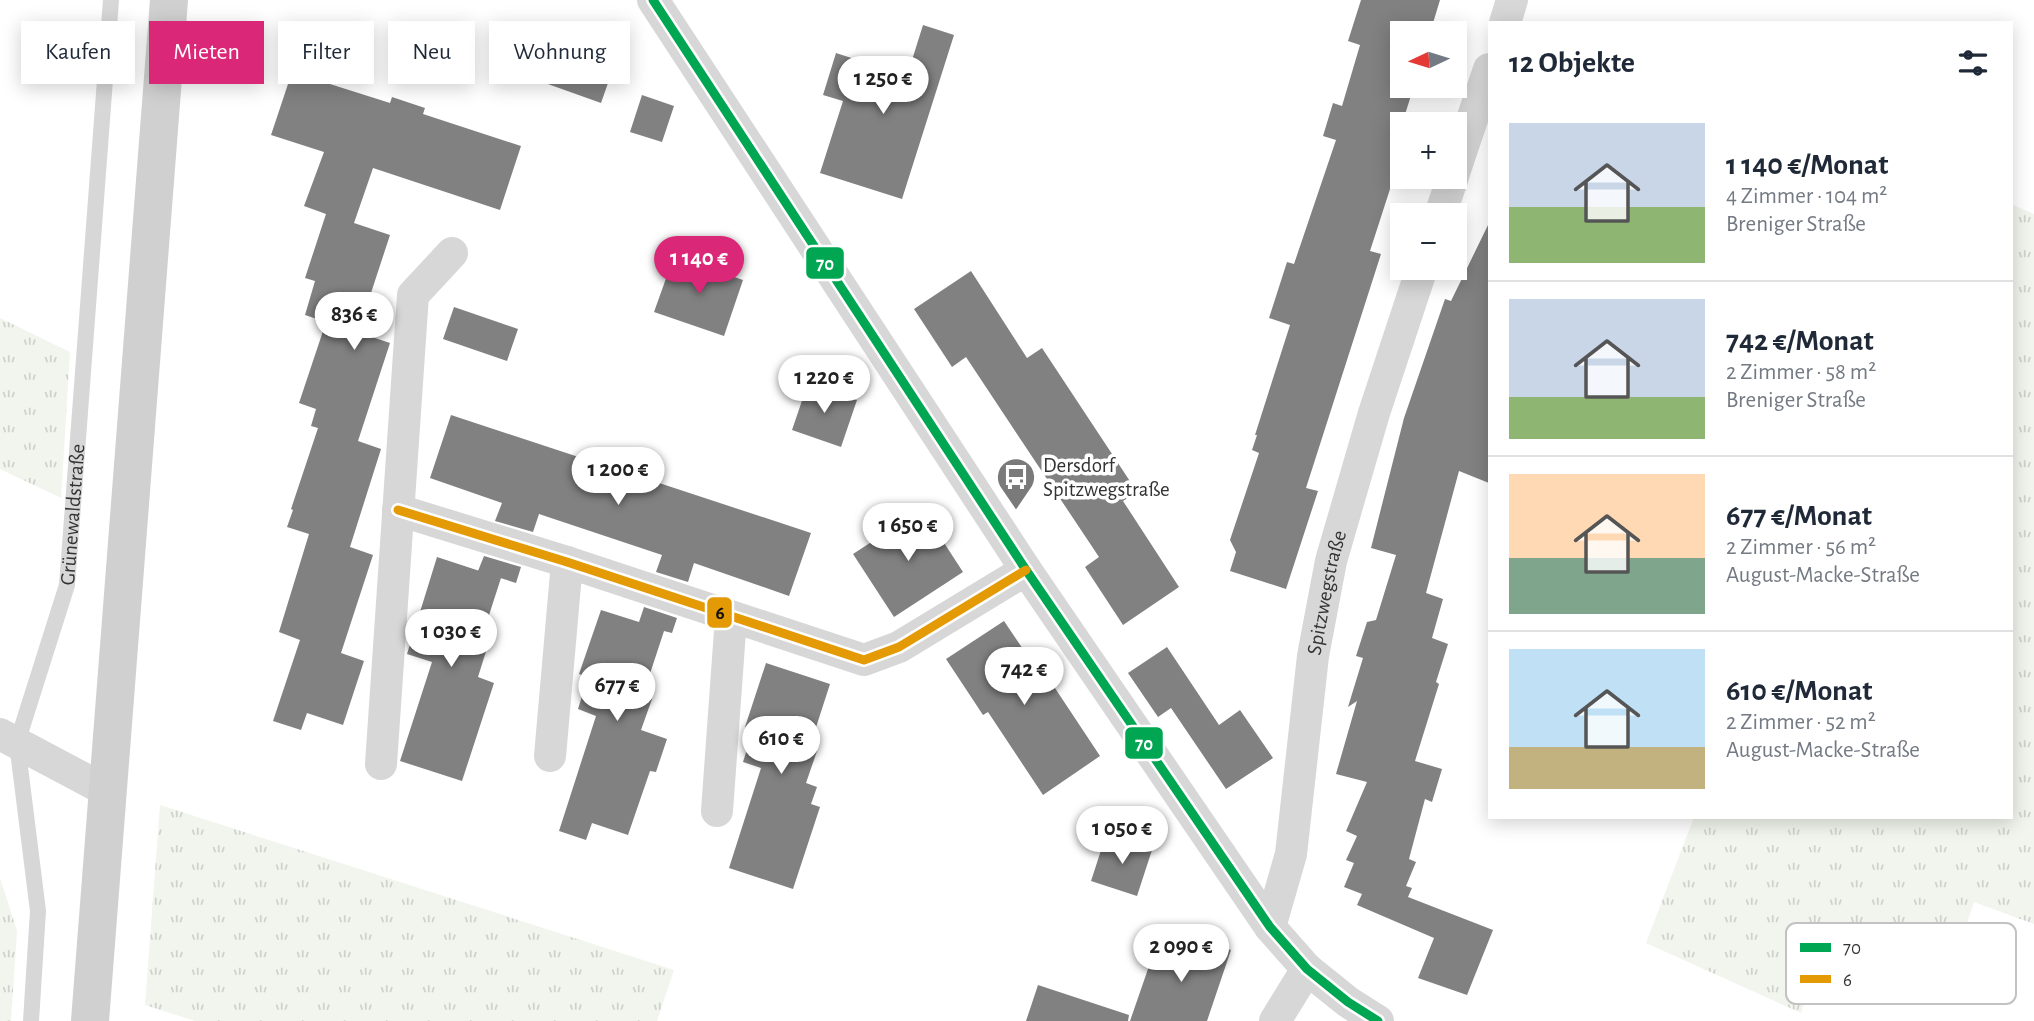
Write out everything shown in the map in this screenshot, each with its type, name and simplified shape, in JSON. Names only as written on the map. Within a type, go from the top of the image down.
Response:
[{"type":"main road","points":[[90,1021],[169,0]]},
{"type":"street","points":[[653,0],[1026,570],[1270,927],[1307,969],[1348,1002],[1378,1021]]},
{"type":"street","points":[[1506,21],[1512,0]]},
{"type":"street","points":[[1467,136],[1488,72]]},
{"type":"street","points":[[381,764],[413,295],[452,253]]},
{"type":"street","name":"Spitzwegstraße","points":[[1270,927],[1292,854],[1313,656],[1331,561],[1374,413],[1418,280]]},
{"type":"street","points":[[398,510],[567,562],[864,660],[899,647],[1026,570]]},
{"type":"street","points":[[550,756],[567,562]]},
{"type":"street","points":[[717,811],[731,617]]},
{"type":"street","points":[[8,739],[107,791]]},
{"type":"street","points":[[1275,1021],[1307,969]]},
{"type":"lane","name":"Grünewaldstraße","points":[[31,1021],[38,911],[8,739],[67,585],[111,0]]},
{"type":"green space","points":[[2013,205],[2034,214],[2034,924],[1974,902],[1967,923],[1786,923],[1786,1004],[1804,1004],[1801,1013],[1646,943],[1693,819],[2013,819]]},
{"type":"green space","points":[[0,318],[70,352],[61,498],[0,469]]},
{"type":"green space","points":[[160,805],[674,970],[657,1021],[195,1021],[145,1005]]},
{"type":"green space","points":[[0,878],[17,931],[11,1021],[0,1021]]},
{"type":"building","points":[[1361,0],[1440,0],[1434,21],[1390,21],[1390,98],[1410,98],[1406,112],[1390,112],[1390,189],[1370,251],[1381,254],[1306,488],[1318,491],[1286,589],[1230,571],[1236,552],[1230,540],[1259,453],[1252,450],[1255,435],[1290,325],[1269,318],[1287,262],[1294,264],[1336,140],[1323,136],[1333,103],[1342,106],[1360,45],[1348,41]]},
{"type":"building","points":[[923,25],[954,35],[902,199],[820,173],[843,101],[823,95],[836,53],[907,76]]},
{"type":"building","points":[[288,84],[330,84],[390,103],[392,97],[425,108],[423,114],[521,146],[500,210],[373,168],[354,223],[390,235],[369,299],[374,301],[363,334],[390,343],[358,441],[381,449],[350,547],[373,555],[341,653],[364,661],[343,725],[307,713],[301,730],[273,721],[300,640],[279,632],[309,534],[287,527],[318,428],[311,426],[316,409],[299,403],[326,322],[305,315],[315,281],[305,278],[326,214],[304,206],[324,152],[271,135]]},
{"type":"building","points":[[548,84],[608,84],[601,103]]},
{"type":"building","points":[[642,95],[674,106],[662,142],[630,132]]},
{"type":"building","points":[[1488,225],[1488,483],[1459,471],[1426,593],[1443,599],[1432,638],[1448,644],[1436,682],[1439,684],[1415,761],[1442,769],[1432,802],[1425,799],[1409,859],[1416,862],[1406,886],[1412,888],[1408,897],[1493,930],[1467,995],[1418,978],[1434,938],[1357,905],[1362,894],[1344,887],[1354,863],[1346,860],[1357,836],[1346,831],[1367,782],[1336,774],[1357,701],[1348,707],[1363,658],[1356,656],[1367,622],[1376,620],[1396,555],[1371,548],[1404,418],[1445,299],[1451,301],[1461,280],[1467,280],[1467,268]]},
{"type":"building","points":[[674,256],[743,280],[724,336],[654,312]]},
{"type":"building","points":[[971,271],[1027,358],[1042,348],[1118,463],[1137,492],[1123,501],[1179,587],[1123,625],[1085,567],[1099,557],[966,357],[952,367],[914,309]]},
{"type":"building","points":[[454,307],[518,329],[507,361],[443,339]]},
{"type":"building","points":[[808,383],[857,400],[841,447],[792,430]]},
{"type":"building","points":[[451,415],[615,469],[617,462],[649,474],[647,479],[811,533],[789,596],[694,563],[688,582],[656,572],[662,555],[539,514],[533,532],[495,521],[502,503],[430,478]]},
{"type":"building","points":[[922,509],[963,572],[894,617],[853,554]]},
{"type":"building","points":[[484,556],[521,567],[516,583],[478,571]]},
{"type":"building","points":[[437,557],[501,578],[480,643],[488,645],[478,677],[494,683],[462,781],[400,761],[432,662],[407,654]]},
{"type":"building","points":[[644,607],[677,618],[672,633],[664,631],[643,695],[652,699],[641,730],[667,739],[656,772],[650,771],[628,835],[592,823],[586,840],[559,831],[596,716],[578,709],[588,677],[579,674],[601,610],[639,622]]},
{"type":"building","points":[[1004,621],[1041,676],[1045,673],[1100,756],[1043,795],[988,712],[983,715],[946,659]]},
{"type":"building","points":[[1167,647],[1219,725],[1240,710],[1273,758],[1226,789],[1171,708],[1158,717],[1128,673]]},
{"type":"building","points":[[766,663],[830,684],[809,749],[817,751],[806,783],[817,787],[811,804],[820,807],[793,889],[729,868],[761,768],[743,762],[753,730],[745,727]]},
{"type":"building","points":[[1106,835],[1152,850],[1137,896],[1091,881]]},
{"type":"building","points":[[1198,939],[1231,950],[1207,1021],[1130,1021],[1157,943],[1192,955]]},
{"type":"building","points":[[1038,985],[1129,1015],[1128,1021],[1026,1021]]},
{"type":"transit line","name":"70","points":[[653,0],[1026,570],[1270,927],[1307,969],[1348,1002],[1378,1021]]},
{"type":"transit line","name":"6","points":[[398,510],[567,562],[864,660],[899,647],[1026,570]]},
{"type":"place","name":"Dersdorf Spitzwegstraße","points":[[1016,511]]}]
